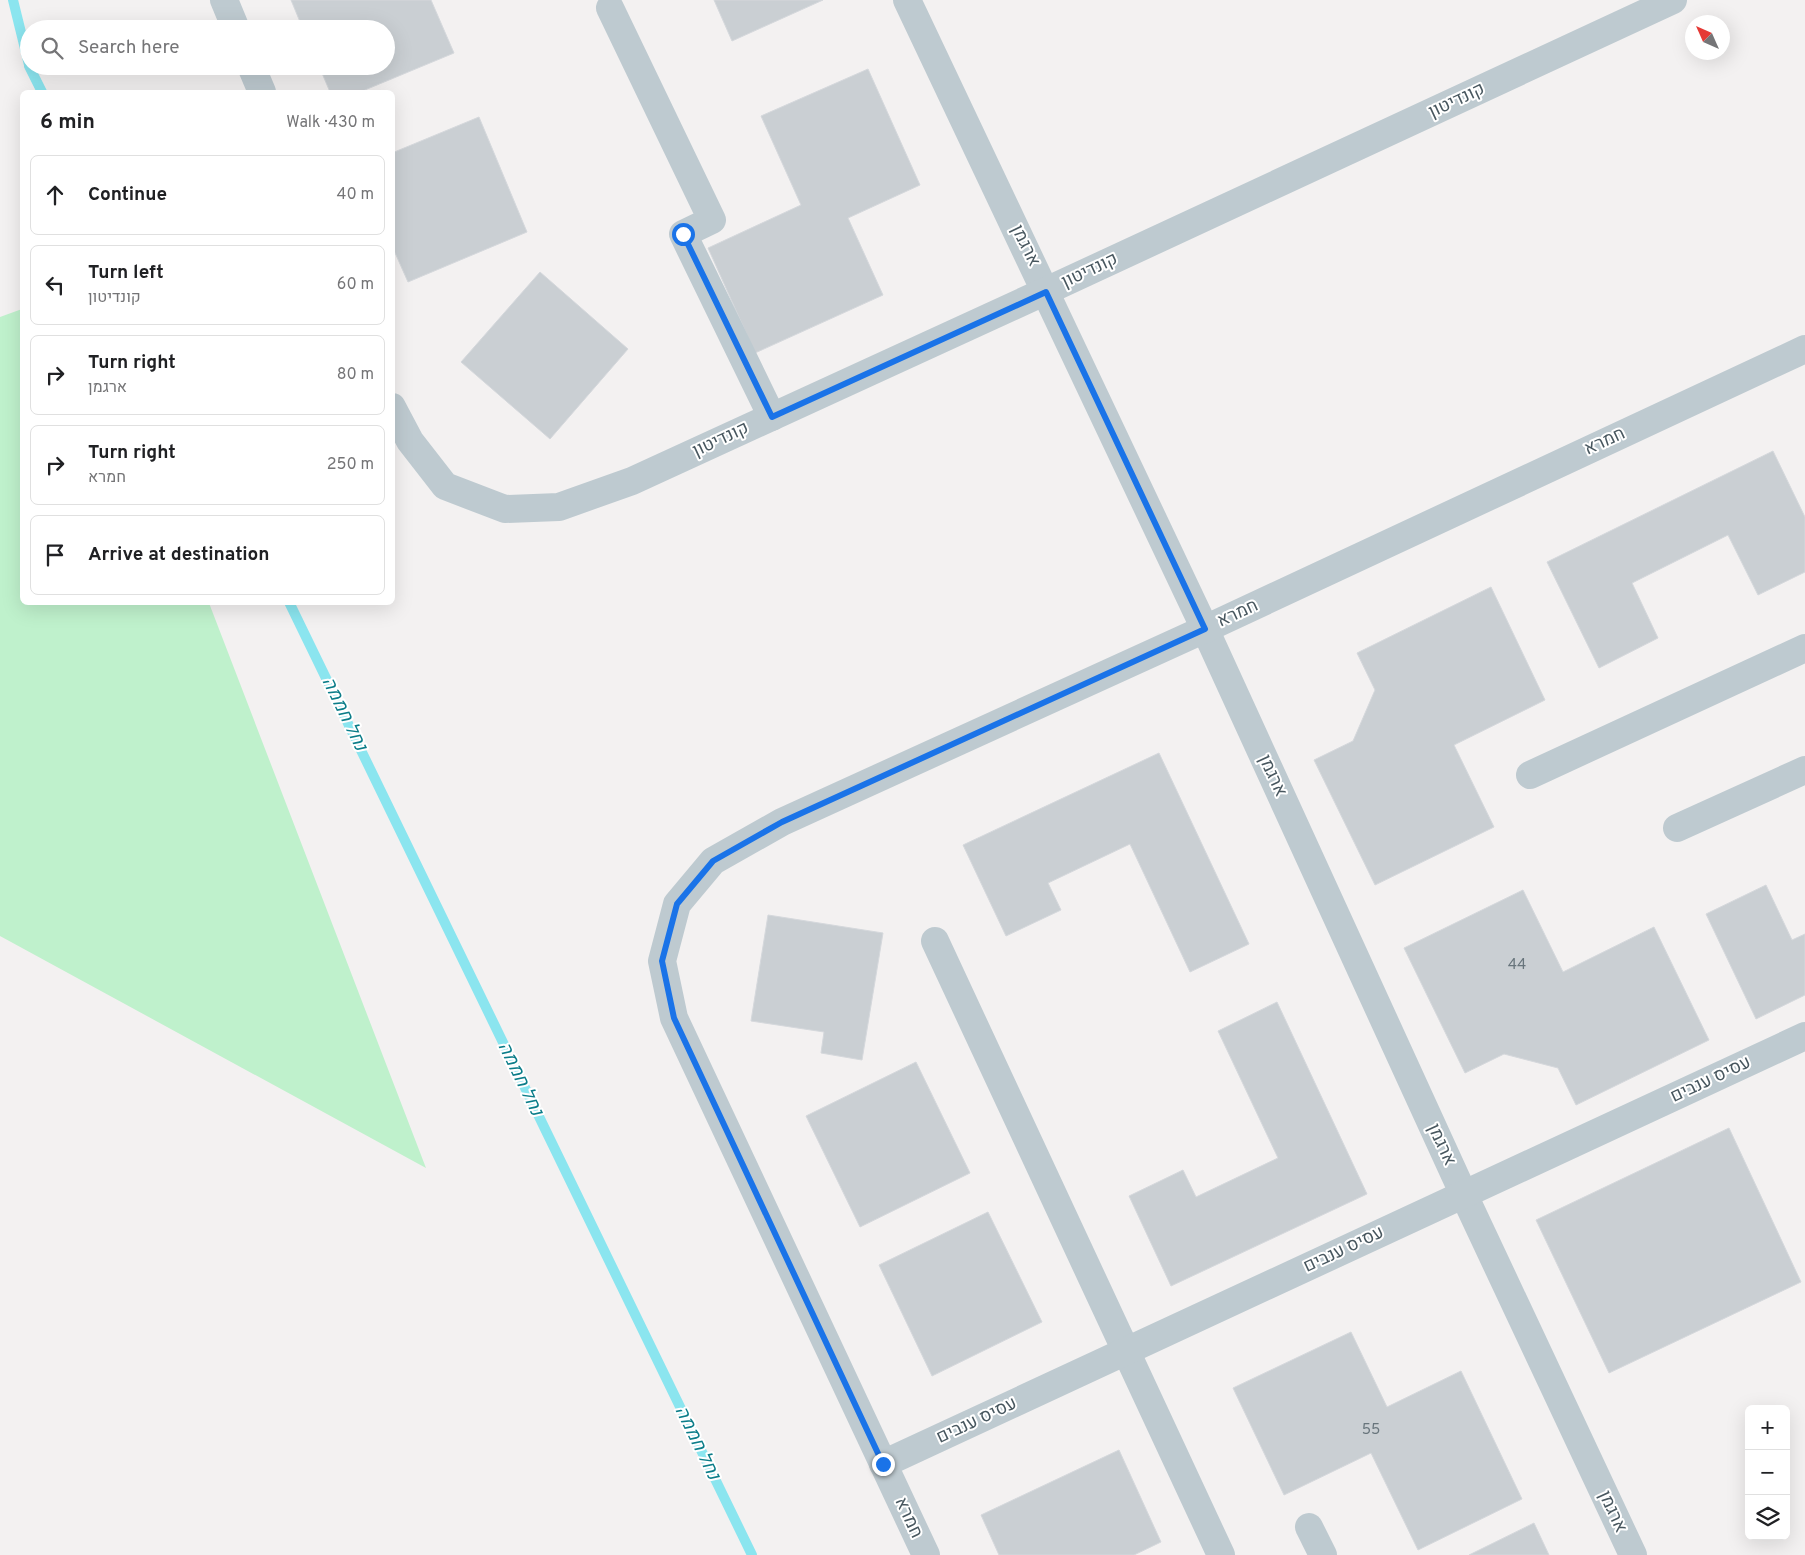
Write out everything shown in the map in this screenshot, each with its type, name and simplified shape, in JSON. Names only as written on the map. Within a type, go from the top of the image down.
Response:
[{"type":"street","points":[[224,0],[232,20]]},
{"type":"street","name":"ארגמן","points":[[907,0],[1205,629],[1464,1195],[1633,1555]]},
{"type":"street","name":"קונדיטון","points":[[395,413],[410,441],[445,486],[505,509],[559,507],[632,481],[1046,292],[1674,0]]},
{"type":"street","points":[[610,8],[712,220],[683,234],[772,417]]},
{"type":"street","points":[[255,75],[261,90]]},
{"type":"street","name":"חמרא","points":[[926,1555],[674,1018],[662,961],[677,904],[713,861],[782,822],[1205,629],[1805,349]]},
{"type":"street","points":[[1530,775],[1805,648]]},
{"type":"street","points":[[1677,828],[1805,770]]},
{"type":"street","points":[[935,942],[1221,1555]]},
{"type":"street","name":"עסיס ענבים","points":[[883,1464],[1805,1036]]},
{"type":"street","points":[[1309,1526],[1323,1555]]},
{"type":"green space","points":[[20,310],[20,605],[210,605],[426,1168],[0,936],[0,317]]},
{"type":"building","points":[[291,0],[431,0],[454,53],[365,90],[329,90],[323,75],[395,75],[395,20],[299,20]]},
{"type":"building","points":[[714,0],[823,0],[732,41]]},
{"type":"building","points":[[868,69],[920,185],[848,218],[883,295],[755,353],[708,248],[801,205],[761,116]]},
{"type":"building","points":[[479,117],[527,232],[408,282],[395,253],[395,152]]},
{"type":"building","points":[[540,272],[628,349],[550,439],[461,362]]},
{"type":"building","points":[[1773,451],[1805,517],[1805,572],[1758,595],[1728,535],[1632,583],[1658,638],[1599,668],[1547,562]]},
{"type":"building","points":[[1491,587],[1545,700],[1454,745],[1494,827],[1375,885],[1314,760],[1353,741],[1375,690],[1357,653]]},
{"type":"building","points":[[1159,753],[1249,944],[1190,972],[1130,844],[1048,883],[1061,910],[1006,936],[963,845]]},
{"type":"building","points":[[1766,885],[1792,940],[1805,934],[1805,995],[1756,1019],[1706,914]]},
{"type":"building","points":[[1523,890],[1563,972],[1654,927],[1709,1040],[1576,1105],[1558,1068],[1504,1054],[1465,1073],[1404,948]]},
{"type":"building","points":[[768,915],[883,933],[862,1060],[821,1053],[824,1032],[751,1021]]},
{"type":"building","points":[[1277,1002],[1367,1194],[1171,1286],[1129,1196],[1183,1170],[1196,1197],[1278,1158],[1218,1031]]},
{"type":"building","points":[[916,1062],[970,1173],[860,1227],[806,1116]]},
{"type":"building","points":[[1729,1128],[1801,1282],[1609,1373],[1536,1220]]},
{"type":"building","points":[[988,1212],[1042,1322],[932,1376],[879,1265]]},
{"type":"building","points":[[1351,1332],[1387,1407],[1461,1371],[1522,1499],[1418,1550],[1371,1453],[1284,1495],[1233,1388]]},
{"type":"building","points":[[1119,1450],[1161,1542],[1134,1555],[999,1555],[981,1515]]},
{"type":"building","points":[[1534,1523],[1549,1555],[1469,1555]]},
{"type":"waterway","name":"נחל חממה","points":[[13,0],[20,28]]},
{"type":"waterway","name":"נחל חממה","points":[[34,75],[41,90]]},
{"type":"waterway","name":"נחל חממה","points":[[290,605],[752,1555]]},
{"type":"route","points":[[683,234],[772,417],[1046,292],[1205,629],[782,822],[713,861],[677,904],[662,961],[674,1018],[883,1464]]}]
